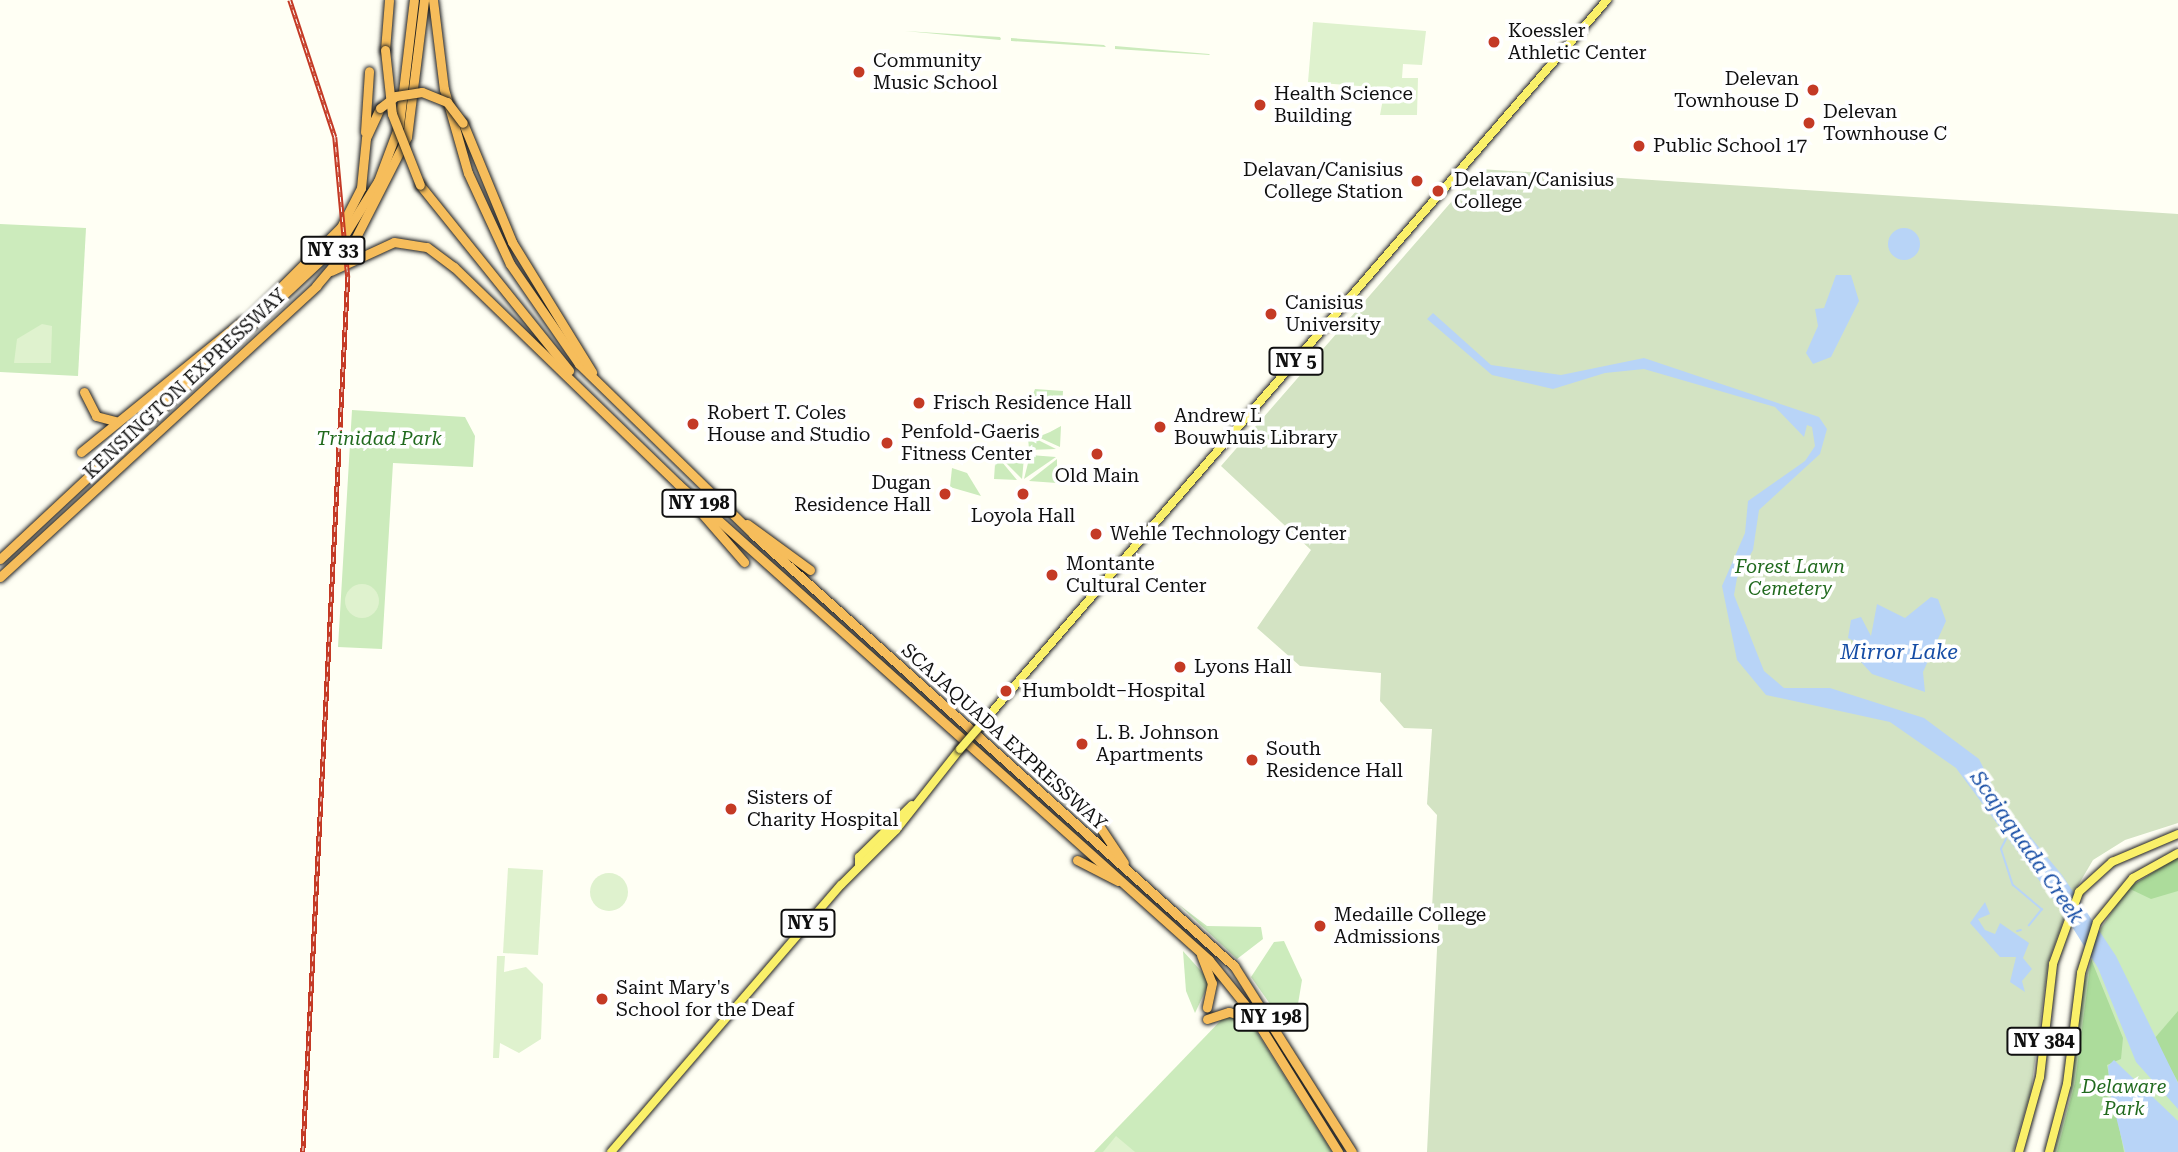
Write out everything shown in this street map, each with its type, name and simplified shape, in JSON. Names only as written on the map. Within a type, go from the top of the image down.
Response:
[{"type":"highway","points":[[389,0],[385,50],[392,114],[420,185],[577,383]]},
{"type":"highway","name":"KENSINGTON EXPRESSWAY","points":[[0,559],[301,285],[360,213],[401,118],[414,0]]},
{"type":"highway","name":"KENSINGTON EXPRESSWAY","points":[[0,577],[331,271],[374,209],[405,143],[418,85],[424,0]]},
{"type":"highway","points":[[433,0],[444,89],[484,212],[535,306],[595,378]]},
{"type":"highway","points":[[138,434],[326,245],[354,205],[366,138],[369,71]]},
{"type":"highway","points":[[366,138],[380,108],[396,96],[422,92],[447,102],[463,123],[512,242],[595,378]]},
{"type":"highway","points":[[331,271],[383,244],[426,247],[577,383]]},
{"type":"highway","points":[[81,452],[115,421],[274,297]]},
{"type":"highway","name":"SCAJAQUADA EXPRESSWAY","points":[[595,378],[742,522],[1234,966],[1352,1152]]},
{"type":"highway","name":"SCAJAQUADA EXPRESSWAY","points":[[577,383],[678,484],[1199,951],[1256,1020],[1338,1152]]},
{"type":"highway","points":[[84,392],[96,416],[115,421]]},
{"type":"highway","points":[[678,484],[744,562]]},
{"type":"highway","points":[[742,522],[810,570]]},
{"type":"highway","points":[[1100,827],[1127,867]]},
{"type":"highway","points":[[1077,860],[1123,882]]},
{"type":"highway","points":[[1199,951],[1212,983],[1206,1007]]},
{"type":"highway","points":[[1207,1018],[1229,1012],[1256,1020]]},
{"type":"main road","name":"NY 5","points":[[611,1152],[859,866],[859,857],[912,805],[1607,0]]},
{"type":"main road","name":"NY 384","points":[[2019,1152],[2039,1085],[2049,982],[2063,928],[2079,892],[2112,862],[2178,834]]},
{"type":"main road","name":"NY 384","points":[[2049,1152],[2067,1084],[2084,961],[2098,922],[2133,878],[2178,853]]},
{"type":"green space","points":[[1313,22],[1426,31],[1422,65],[1403,64],[1402,78],[1418,78],[1417,115],[1380,115],[1385,88],[1308,82]]},
{"type":"green space","points":[[905,31],[1000,37],[1001,39],[1000,40]]},
{"type":"green space","points":[[1011,38],[1104,45],[1106,47],[1011,41]]},
{"type":"green space","points":[[1115,46],[1209,54],[1210,55],[1115,49]]},
{"type":"green space","name":"Forest Lawn Cemetery","points":[[1480,169],[2178,214],[2178,823],[2125,840],[2093,860],[2073,894],[2048,963],[2031,1091],[2013,1152],[1427,1152],[1439,909],[1432,908],[1437,815],[1427,804],[1432,729],[1404,728],[1380,701],[1381,673],[1300,666],[1257,628],[1311,550],[1221,466]]},
{"type":"green space","points":[[0,224],[86,228],[78,376],[0,372]]},
{"type":"green space","points":[[42,324],[52,326],[51,363],[14,363],[17,339]]},
{"type":"green space","points":[[1035,389],[1063,391],[1062,411],[1058,403],[1031,400]]},
{"type":"green space","name":"Trinidad Park","points":[[352,410],[465,417],[475,436],[473,467],[393,463],[382,649],[338,647]]},
{"type":"green space","points":[[1061,426],[1060,447],[1038,437],[1050,432]]},
{"type":"green space","points":[[1028,437],[1032,437],[1056,449],[1029,450]]},
{"type":"green space","points":[[1020,455],[1024,458],[1022,479],[1004,461]]},
{"type":"green space","points":[[1030,455],[1056,457],[1024,479]]},
{"type":"green space","points":[[1057,459],[1057,483],[1029,481]]},
{"type":"green space","points":[[1002,462],[1017,480],[994,479],[995,464]]},
{"type":"green space","points":[[952,468],[967,473],[981,496],[950,487]]},
{"type":"green space","points":[[362,584],[374,589],[379,601],[374,613],[362,618],[350,613],[345,601],[350,589]]},
{"type":"green space","points":[[2178,857],[2178,891],[2151,899],[2128,888]]},
{"type":"green space","name":"Delaware Park","points":[[2178,858],[2178,1152],[2054,1152],[2070,1098],[2082,990],[2101,928],[2128,888]]},
{"type":"green space","points":[[508,868],[543,870],[538,955],[503,953]]},
{"type":"green space","points":[[609,873],[622,879],[628,892],[622,905],[609,911],[596,905],[590,892],[596,879]]},
{"type":"green space","points":[[1178,904],[1207,926],[1261,927],[1263,939],[1237,959]]},
{"type":"green space","points":[[1284,941],[1302,980],[1298,1004],[1285,1025],[1251,977],[1274,942]]},
{"type":"green space","points":[[1183,951],[1210,981],[1195,1013],[1186,991]]},
{"type":"green space","points":[[497,956],[505,956],[504,972],[526,967],[543,984],[541,1039],[519,1053],[500,1043],[499,1058],[493,1058]]},
{"type":"green space","points":[[2091,959],[2123,1038],[2121,1059],[2107,1065],[2124,1152],[2057,1152],[2075,1083]]},
{"type":"green space","points":[[2178,1011],[2178,1082],[2154,1039]]},
{"type":"green space","points":[[1226,1015],[1253,1026],[1332,1152],[1094,1152]]},
{"type":"green space","points":[[1116,1136],[1135,1152],[1103,1152]]},
{"type":"water","points":[[1904,228],[1916,232],[1920,244],[1916,256],[1904,260],[1892,256],[1888,244],[1892,232]]},
{"type":"water","points":[[1836,275],[1851,275],[1859,301],[1831,357],[1813,364],[1806,353],[1818,326],[1815,309],[1824,308]]},
{"type":"water","name":"Scajaquada Creek","points":[[1433,313],[1491,365],[1561,375],[1644,358],[1819,417],[1827,429],[1820,454],[1759,510],[1753,550],[1737,578],[1734,595],[1764,671],[1784,688],[1830,688],[1924,718],[1979,759],[1999,799],[2062,875],[2116,956],[2178,1083],[2178,1109],[2136,1062],[2098,968],[2064,914],[1956,768],[1890,722],[1766,695],[1737,660],[1722,586],[1745,533],[1748,501],[1805,461],[1815,446],[1812,427],[1807,425],[1804,437],[1775,407],[1644,369],[1605,373],[1553,389],[1492,375],[1427,319]]},
{"type":"water","name":"Mirror Lake","points":[[1931,597],[1938,599],[1946,621],[1923,672],[1925,692],[1872,674],[1861,662],[1868,648],[1848,638],[1851,620],[1861,617],[1871,636],[1877,604],[1905,618]]},
{"type":"water","points":[[1985,902],[1990,914],[1978,919],[1985,930],[1995,934],[2000,923],[2029,943],[2023,958],[2032,969],[2022,981],[2025,992],[2010,982],[2016,957],[2000,957],[1970,923]]},
{"type":"water","points":[[2114,1060],[2178,1121],[2178,1152],[2125,1152],[2110,1093],[2108,1066]]},
{"type":"waterway","name":"Scajaquada Creek","points":[[2006,839],[2001,849],[2013,885],[2042,909],[2029,925]]},
{"type":"waterway","points":[[2017,931],[2021,930]]},
{"type":"railway","points":[[290,0],[335,137],[348,277],[303,1152]]},
{"type":"place","name":"Koessler Athletic Center","points":[[1494,42]]},
{"type":"place","name":"Community Music School","points":[[859,72]]},
{"type":"place","name":"Delevan Townhouse D","points":[[1813,90]]},
{"type":"place","name":"Health Science Building","points":[[1260,105]]},
{"type":"place","name":"Delevan Townhouse C","points":[[1809,123]]},
{"type":"place","name":"Public School 17","points":[[1639,146]]},
{"type":"place","name":"Delavan/Canisius College Station","points":[[1417,181]]},
{"type":"place","name":"Delavan/Canisius College","points":[[1438,191]]},
{"type":"place","name":"Canisius University","points":[[1271,314]]},
{"type":"place","name":"Frisch Residence Hall","points":[[919,403]]},
{"type":"place","name":"Robert T. Coles House and Studio","points":[[693,424]]},
{"type":"place","name":"Andrew L Bouwhuis Library","points":[[1160,427]]},
{"type":"place","name":"Penfold-Gaeris Fitness Center","points":[[887,443]]},
{"type":"place","name":"Old Main","points":[[1097,454]]},
{"type":"place","name":"Dugan Residence Hall","points":[[945,494]]},
{"type":"place","name":"Loyola Hall","points":[[1023,494]]},
{"type":"place","name":"Wehle Technology Center","points":[[1096,534]]},
{"type":"place","name":"Montante Cultural Center","points":[[1052,575]]},
{"type":"place","name":"Lyons Hall","points":[[1180,667]]},
{"type":"place","name":"Humboldt–Hospital","points":[[1006,691]]},
{"type":"place","name":"L. B. Johnson Apartments","points":[[1082,744]]},
{"type":"place","name":"South Residence Hall","points":[[1252,760]]},
{"type":"place","name":"Sisters of Charity Hospital","points":[[731,809]]},
{"type":"place","name":"Medaille College Admissions","points":[[1320,926]]},
{"type":"place","name":"Saint Mary's School for the Deaf","points":[[602,999]]}]
